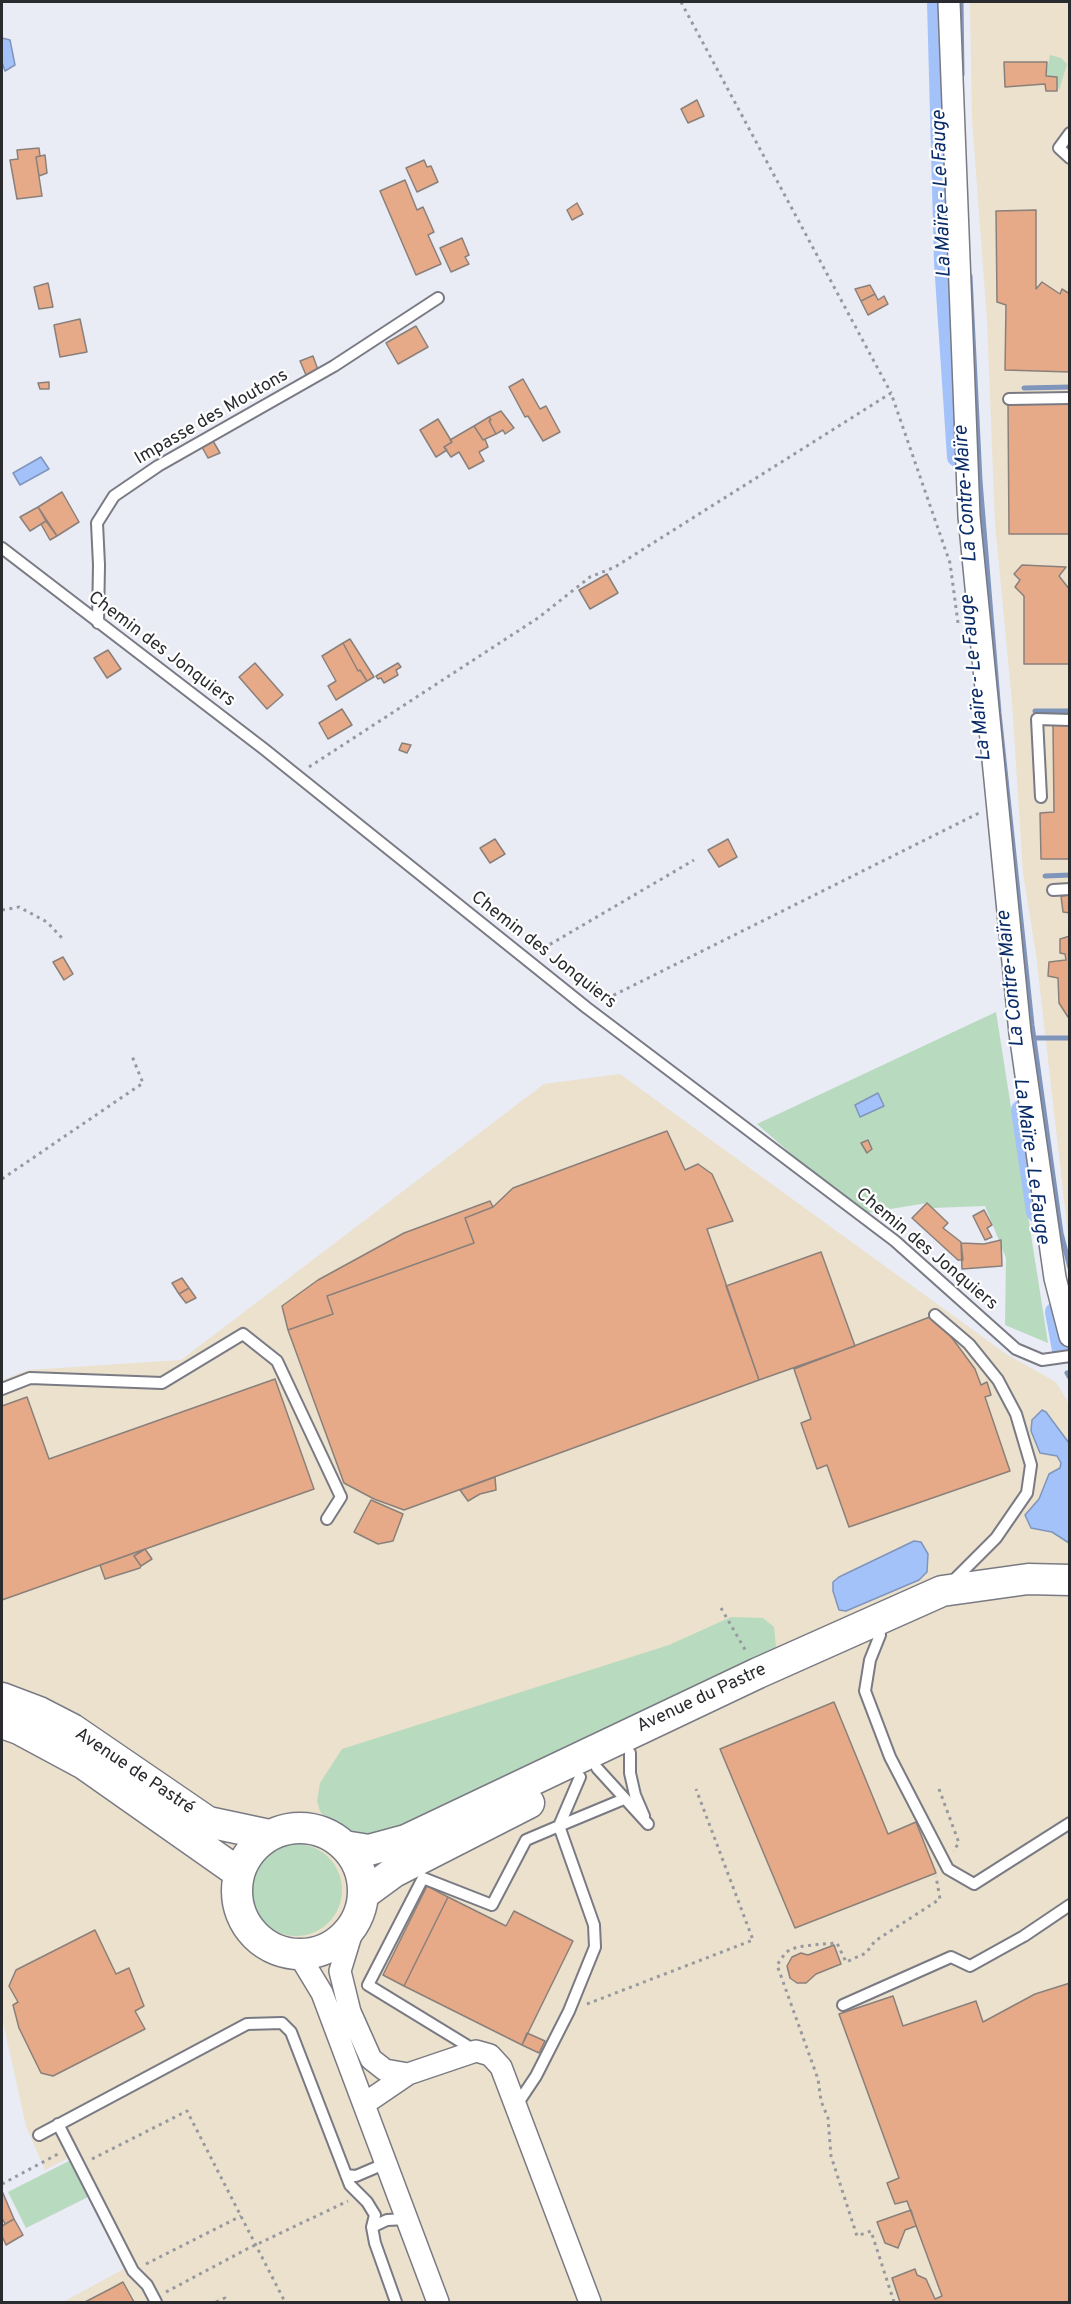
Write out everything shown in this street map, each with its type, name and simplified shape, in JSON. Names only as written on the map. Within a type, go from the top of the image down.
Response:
[{"type":"street","points":[[949,2],[969,516],[1020,1033],[1054,1278],[1070,1336]]},
{"type":"street","name":"Avenue du Pastre","points":[[344,1846],[369,1850],[406,1840],[758,1673],[942,1591],[1028,1578],[1070,1580]]},
{"type":"street","name":"Avenue du Pastre","points":[[359,1908],[394,1872],[588,1773],[880,1635],[938,1611],[984,1600],[1015,1596],[1070,1597]]},
{"type":"street","name":"Avenue de Pastré","points":[[2,1698],[39,1712],[72,1729],[208,1822],[269,1835]]},
{"type":"street","name":"Avenue de Pastré","points":[[2,1724],[19,1729],[84,1764],[239,1873]]},
{"type":"street","points":[[359,1908],[333,1946],[299,1955],[282,1952],[269,1946],[250,1930],[244,1920],[236,1896],[239,1873],[254,1846],[269,1835],[293,1827],[311,1828],[331,1835],[344,1846],[357,1863],[363,1884],[359,1908],[340,1971],[350,2012],[371,2059],[385,2070],[408,2074]]},
{"type":"street","points":[[299,1955],[322,1994],[438,2302]]},
{"type":"street","points":[[364,2104],[408,2074],[476,2051],[490,2055],[501,2067],[590,2302]]},
{"type":"lane","points":[[1070,133],[1059,148],[1070,158]]},
{"type":"lane","name":"Impasse des Moutons","points":[[98,623],[97,523],[114,496],[158,466],[334,366],[438,298]]},
{"type":"lane","points":[[1009,399],[1070,398]]},
{"type":"lane","name":"Chemin des Jonquiers","points":[[2,548],[264,749],[587,1008],[895,1241],[1016,1349],[1042,1360],[1070,1356]]},
{"type":"lane","points":[[1041,797],[1037,719],[1070,720]]},
{"type":"lane","points":[[1053,890],[1070,890]]},
{"type":"lane","points":[[935,1315],[969,1344],[998,1380],[1016,1414],[1031,1465],[1028,1493],[996,1538],[942,1591]]},
{"type":"lane","points":[[2,1389],[30,1378],[162,1383],[243,1334],[277,1360],[341,1497],[327,1519]]},
{"type":"lane","points":[[880,1635],[870,1660],[865,1691],[891,1757],[948,1869],[974,1884],[1070,1823]]},
{"type":"lane","points":[[516,2106],[536,2076],[569,2012],[595,1947],[594,1925],[559,1826],[588,1773],[624,1799],[648,1824],[635,1795],[630,1773],[630,1753]]},
{"type":"lane","points":[[476,2051],[368,1984],[423,1878],[492,1905],[526,1840],[624,1799]]},
{"type":"lane","points":[[843,2005],[951,1958],[970,1966],[1024,1936],[1070,1905]]},
{"type":"lane","points":[[39,2135],[247,2024],[282,2023],[291,2032],[350,2185],[363,2198],[375,2216],[372,2227],[384,2272],[396,2302]]},
{"type":"lane","points":[[58,2124],[133,2271],[147,2285],[155,2300]]},
{"type":"lane","points":[[346,2175],[356,2176],[377,2167],[384,2158]]},
{"type":"lane","points":[[372,2227],[387,2220],[407,2219]]},
{"type":"path","points":[[681,2],[891,393],[950,563],[959,632]]},
{"type":"path","points":[[296,776],[538,618],[590,577],[615,567],[891,393]]},
{"type":"path","points":[[587,1008],[981,812],[982,823]]},
{"type":"path","points":[[526,958],[694,860]]},
{"type":"path","points":[[2,910],[19,907],[47,922],[62,938]]},
{"type":"path","points":[[2,1179],[143,1083],[132,1056]]},
{"type":"path","points":[[721,1608],[758,1673]]},
{"type":"path","points":[[569,2012],[753,1940],[696,1789]]},
{"type":"path","points":[[894,2302],[871,2231],[857,2236],[831,2156],[828,2118],[821,2101],[818,2079],[777,1965],[786,1952],[797,1947],[837,1943],[846,1962],[866,1953],[875,1941],[940,1899],[935,1878],[959,1843],[939,1789]]},
{"type":"path","points":[[79,2165],[187,2111],[285,2302]]},
{"type":"path","points":[[2,2184],[70,2147]]},
{"type":"path","points":[[155,2300],[255,2245],[341,2203],[363,2198]]},
{"type":"path","points":[[133,2271],[241,2216]]},
{"type":"path","points":[[216,2302],[225,2298],[227,2302]]},
{"type":"shaded area","points":[[970,2],[1069,2],[1069,1243],[1036,954],[1023,873],[1012,702],[995,523],[987,320],[972,119]]},
{"type":"shaded area","points":[[620,1074],[1006,1354],[1056,1382],[1070,1406],[1069,2302],[63,2302],[124,2269],[68,2158],[45,2170],[26,2126],[2,2017],[2,1380],[28,1370],[181,1360],[544,1084]]},
{"type":"green space","points":[[1050,55],[1061,58],[1067,64],[1059,90],[1057,85],[1046,76]]},
{"type":"green space","points":[[996,1012],[1048,1343],[1005,1325],[1006,1258],[985,1206],[932,1208],[927,1203],[860,1214],[757,1124]]},
{"type":"green space","points":[[731,1617],[763,1618],[774,1627],[776,1647],[764,1664],[437,1814],[344,1846],[320,1811],[317,1801],[320,1783],[342,1749],[669,1645]]},
{"type":"green space","points":[[296,1844],[314,1847],[329,1857],[339,1872],[342,1890],[339,1908],[329,1923],[314,1933],[296,1936],[278,1933],[263,1923],[253,1908],[250,1890],[253,1872],[263,1857],[278,1847]]},
{"type":"green space","points":[[71,2160],[90,2196],[26,2228],[8,2192]]},
{"type":"water","points":[[2,38],[10,40],[15,65],[5,71],[2,62]]},
{"type":"water","points":[[41,457],[49,469],[20,485],[13,473]]},
{"type":"water","points":[[878,1093],[884,1106],[860,1117],[855,1105]]},
{"type":"water","points":[[1042,1410],[1046,1412],[1069,1443],[1069,1543],[1052,1532],[1031,1528],[1025,1515],[1039,1499],[1049,1474],[1060,1468],[1061,1463],[1057,1456],[1040,1453],[1031,1431],[1032,1420]]},
{"type":"water","points":[[914,1541],[921,1542],[928,1554],[927,1572],[919,1580],[846,1611],[839,1610],[833,1591],[833,1582]]},
{"type":"building","points":[[1004,62],[1047,62],[1046,76],[1057,77],[1057,91],[1046,91],[1045,84],[1005,87]]},
{"type":"building","points":[[697,100],[704,116],[688,123],[681,109]]},
{"type":"building","points":[[39,148],[40,156],[36,157],[42,196],[17,199],[10,160],[18,159],[17,150]]},
{"type":"building","points":[[45,155],[47,173],[39,176],[36,157]]},
{"type":"building","points":[[424,160],[427,167],[431,166],[438,182],[417,192],[406,168]]},
{"type":"building","points":[[405,180],[417,210],[423,207],[434,232],[428,235],[441,264],[416,275],[380,191]]},
{"type":"building","points":[[577,203],[583,214],[572,220],[567,210]]},
{"type":"building","points":[[1036,210],[1036,289],[1042,282],[1060,294],[1062,289],[1070,294],[1070,372],[1005,370],[1006,305],[997,302],[996,211]]},
{"type":"building","points":[[462,238],[469,255],[465,257],[469,264],[451,272],[440,248]]},
{"type":"building","points":[[48,283],[53,307],[39,309],[34,287]]},
{"type":"building","points":[[870,285],[875,294],[861,301],[855,289]]},
{"type":"building","points":[[875,294],[878,300],[884,296],[888,304],[868,315],[861,301]]},
{"type":"building","points":[[80,319],[87,352],[60,357],[54,325]]},
{"type":"building","points":[[416,326],[428,347],[398,364],[386,343]]},
{"type":"building","points":[[313,356],[318,370],[306,375],[300,361]]},
{"type":"building","points":[[523,379],[540,409],[546,406],[560,432],[543,441],[528,416],[525,417],[509,387]]},
{"type":"building","points":[[49,382],[49,389],[40,389],[38,383]]},
{"type":"building","points":[[1070,403],[1070,534],[1009,534],[1008,404]]},
{"type":"building","points":[[501,411],[514,428],[505,434],[503,430],[496,434],[489,417]]},
{"type":"building","points":[[489,417],[496,434],[483,440],[474,426]]},
{"type":"building","points":[[438,419],[452,442],[444,447],[447,450],[436,457],[420,430]]},
{"type":"building","points":[[474,426],[483,440],[485,439],[488,447],[479,452],[484,461],[469,469],[459,452],[451,457],[444,447],[452,442],[450,440]]},
{"type":"building","points":[[213,441],[220,453],[208,458],[202,447]]},
{"type":"building","points":[[62,492],[79,522],[57,536],[38,507]]},
{"type":"building","points":[[38,507],[46,521],[30,531],[20,517]]},
{"type":"building","points":[[46,521],[57,536],[50,540],[41,524]]},
{"type":"building","points":[[1022,565],[1066,567],[1059,576],[1070,590],[1070,664],[1024,664],[1024,596],[1015,587],[1020,580],[1014,574]]},
{"type":"building","points":[[607,574],[618,593],[590,609],[579,590]]},
{"type":"building","points":[[350,639],[374,677],[367,681],[360,670],[358,671],[343,643]]},
{"type":"building","points":[[343,643],[358,671],[360,670],[367,681],[336,700],[328,686],[336,681],[322,656]]},
{"type":"building","points":[[108,650],[121,669],[107,678],[94,658]]},
{"type":"building","points":[[255,663],[283,695],[267,709],[239,677]]},
{"type":"building","points":[[398,663],[401,667],[396,670],[398,675],[384,683],[381,678],[378,679],[376,676]]},
{"type":"building","points":[[342,709],[352,725],[328,739],[319,723]]},
{"type":"building","points":[[1053,724],[1070,724],[1070,859],[1041,859],[1040,813],[1054,812]]},
{"type":"building","points":[[402,743],[411,745],[407,753],[399,750]]},
{"type":"building","points":[[495,839],[505,854],[490,863],[480,848]]},
{"type":"building","points":[[728,839],[737,857],[719,867],[708,850]]},
{"type":"building","points":[[1070,895],[1070,913],[1063,912],[1061,896]]},
{"type":"building","points":[[1070,936],[1070,1017],[1068,1017],[1059,1003],[1058,978],[1048,976],[1049,962],[1066,960],[1065,954],[1060,953],[1060,939]]},
{"type":"building","points":[[63,957],[73,974],[64,980],[53,962]]},
{"type":"building","points":[[667,1131],[685,1170],[698,1164],[712,1174],[733,1221],[707,1229],[759,1380],[404,1510],[374,1499],[344,1483],[288,1330],[333,1314],[327,1296],[474,1243],[465,1218],[493,1207],[513,1188]]},
{"type":"building","points":[[868,1140],[872,1149],[867,1153],[861,1143]]},
{"type":"building","points":[[490,1201],[493,1207],[465,1218],[474,1243],[327,1296],[333,1314],[288,1330],[282,1306],[318,1280],[404,1233]]},
{"type":"building","points":[[927,1203],[948,1223],[943,1228],[961,1242],[963,1260],[958,1260],[912,1218]]},
{"type":"building","points":[[984,1210],[992,1225],[987,1228],[992,1237],[985,1240],[973,1216]]},
{"type":"building","points":[[1001,1240],[1002,1266],[962,1269],[961,1243],[984,1244]]},
{"type":"building","points":[[821,1252],[855,1346],[759,1380],[726,1286]]},
{"type":"building","points":[[182,1278],[189,1288],[179,1294],[172,1283]]},
{"type":"building","points":[[189,1288],[196,1298],[186,1303],[179,1294]]},
{"type":"building","points":[[935,1315],[975,1369],[981,1385],[987,1382],[991,1395],[985,1397],[1010,1471],[849,1527],[827,1465],[817,1469],[801,1423],[811,1419],[794,1369]]},
{"type":"building","points":[[275,1379],[314,1489],[2,1600],[2,1406],[27,1397],[49,1459]]},
{"type":"building","points":[[495,1477],[496,1490],[480,1494],[468,1501],[460,1490]]},
{"type":"building","points":[[371,1500],[403,1514],[393,1541],[378,1544],[354,1532]]},
{"type":"building","points":[[145,1549],[134,1556],[140,1568],[105,1579],[100,1565]]},
{"type":"building","points":[[145,1549],[152,1559],[141,1566],[134,1556]]},
{"type":"building","points":[[834,1702],[888,1834],[916,1822],[936,1873],[795,1928],[720,1749]]},
{"type":"building","points":[[427,1886],[448,1897],[404,1986],[383,1975]]},
{"type":"building","points":[[448,1897],[506,1926],[514,1911],[573,1941],[522,2045],[404,1986]]},
{"type":"building","points":[[95,1930],[116,1974],[129,1968],[144,2006],[135,2011],[145,2029],[53,2076],[41,2073],[19,2028],[13,2005],[18,2002],[9,1986],[16,1970]]},
{"type":"building","points":[[834,1945],[841,1964],[816,1974],[806,1983],[797,1983],[790,1978],[787,1966],[792,1957],[801,1953],[808,1955]]},
{"type":"building","points":[[1070,1983],[1070,2302],[900,2302],[892,2278],[915,2269],[917,2275],[926,2279],[935,2299],[942,2296],[907,2201],[895,2204],[887,2183],[899,2178],[839,2014],[893,1996],[903,2026],[976,2001],[983,2022],[1035,1994]]},
{"type":"building","points":[[527,2033],[545,2041],[539,2053],[522,2045]]},
{"type":"building","points":[[2,2191],[14,2219],[5,2224],[2,2218]]},
{"type":"building","points":[[911,2210],[916,2226],[905,2230],[898,2248],[885,2243],[877,2222]]},
{"type":"building","points":[[14,2219],[23,2235],[6,2245],[2,2236],[2,2226]]},
{"type":"building","points":[[123,2282],[134,2302],[85,2302],[112,2288]]},
{"type":"waterway","name":"La Maïre - Le Fauge","points":[[937,2],[944,262],[957,457]]},
{"type":"waterway","name":"La Contre-Maïre","points":[[961,2],[962,75]]},
{"type":"waterway","name":"La Contre-Maïre","points":[[970,276],[980,481],[999,713],[1032,1025],[1061,1233],[1070,1268]]},
{"type":"waterway","points":[[1024,388],[1070,387]]},
{"type":"waterway","points":[[1035,711],[1070,711]]},
{"type":"waterway","points":[[1045,876],[1070,875]]},
{"type":"waterway","points":[[1033,1038],[1070,1038]]},
{"type":"waterway","name":"La Maïre - Le Fauge","points":[[1021,1110],[1036,1212]]},
{"type":"waterway","name":"La Maïre - Le Fauge","points":[[1055,1312],[1062,1350]]},
{"type":"waterway","points":[[1067,1373],[1070,1378]]}]
